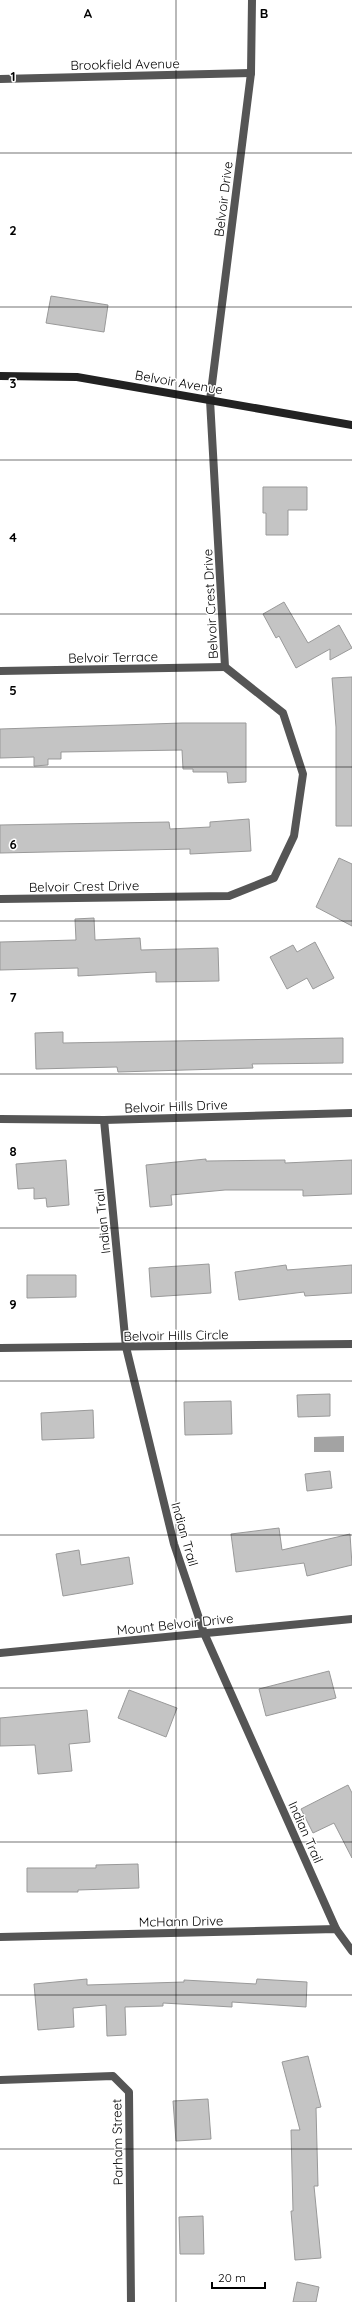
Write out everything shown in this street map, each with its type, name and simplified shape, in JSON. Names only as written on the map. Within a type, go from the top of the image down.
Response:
[{"type":"street","name":"Belvoir Drive","points":[[210,400],[251,73],[252,0]]},
{"type":"street","name":"Brookfield Avenue","points":[[0,79],[251,73]]},
{"type":"street","name":"Belvoir Avenue","points":[[0,376],[77,377],[352,425]]},
{"type":"street","name":"Belvoir Crest Drive","points":[[0,898],[229,896],[274,878],[294,836],[303,774],[283,712],[226,667],[210,400]]},
{"type":"street","name":"Belvoir Terrace","points":[[0,671],[226,667]]},
{"type":"street","name":"Belvoir Hills Drive","points":[[0,1120],[104,1120],[352,1113]]},
{"type":"street","name":"Indian Trail","points":[[104,1120],[126,1347],[174,1544],[204,1633],[336,1929]]},
{"type":"street","name":"Belvoir Hills Circle","points":[[0,1348],[352,1344]]},
{"type":"street","name":"Mount Belvoir Drive","points":[[0,1653],[352,1619]]},
{"type":"street","name":"McHann Drive","points":[[0,1937],[336,1929]]},
{"type":"street","points":[[336,1929],[352,1951]]},
{"type":"street","name":"Parham Street","points":[[0,2080],[113,2076],[129,2092],[131,2302]]},
{"type":"shaded area","points":[[344,1436],[344,1452],[314,1452],[314,1437]]},
{"type":"building","points":[[51,296],[108,305],[104,332],[46,323]]},
{"type":"building","points":[[263,487],[307,487],[307,510],[288,510],[288,535],[266,535],[266,513],[263,513]]},
{"type":"building","points":[[284,602],[308,643],[339,625],[352,648],[330,660],[330,649],[296,668],[279,636],[276,638],[263,614]]},
{"type":"building","points":[[352,677],[352,826],[336,826],[336,727],[332,678]]},
{"type":"building","points":[[182,723],[246,723],[246,782],[228,783],[227,772],[193,772],[193,769],[183,769],[182,750],[61,752],[61,759],[48,759],[48,765],[34,766],[34,757],[0,758],[0,729]]},
{"type":"building","points":[[249,819],[251,851],[190,854],[190,849],[0,853],[0,825],[169,822],[170,829],[210,827],[210,822]]},
{"type":"building","points":[[339,858],[352,864],[352,926],[316,907]]},
{"type":"building","points":[[94,918],[95,940],[140,938],[141,950],[218,948],[219,981],[156,982],[156,972],[78,976],[78,968],[0,970],[0,942],[76,940],[75,919]]},
{"type":"building","points":[[315,942],[334,978],[313,989],[307,978],[287,989],[270,957],[293,945],[297,952]]},
{"type":"building","points":[[63,1032],[63,1043],[343,1038],[343,1063],[252,1064],[253,1068],[118,1072],[117,1067],[36,1069],[35,1033]]},
{"type":"building","points":[[206,1159],[206,1161],[285,1160],[285,1163],[352,1160],[352,1194],[303,1196],[303,1190],[225,1190],[171,1195],[172,1205],[150,1207],[146,1165]]},
{"type":"building","points":[[66,1160],[69,1205],[47,1207],[46,1198],[34,1199],[34,1188],[18,1189],[16,1164]]},
{"type":"building","points":[[209,1264],[211,1293],[151,1297],[149,1268]]},
{"type":"building","points":[[286,1265],[287,1270],[352,1265],[352,1293],[305,1296],[304,1292],[239,1300],[235,1272]]},
{"type":"building","points":[[27,1275],[76,1275],[76,1297],[27,1298]]},
{"type":"building","points":[[330,1394],[330,1416],[298,1417],[297,1395]]},
{"type":"building","points":[[231,1401],[232,1434],[185,1435],[184,1402]]},
{"type":"building","points":[[93,1410],[94,1438],[42,1440],[41,1413]]},
{"type":"building","points":[[330,1471],[332,1488],[307,1491],[305,1474]]},
{"type":"building","points":[[279,1528],[282,1550],[350,1534],[352,1565],[307,1576],[304,1563],[236,1572],[231,1534]]},
{"type":"building","points":[[79,1550],[81,1565],[129,1557],[133,1584],[63,1596],[56,1554]]},
{"type":"building","points":[[329,1671],[336,1698],[266,1716],[259,1689]]},
{"type":"building","points":[[129,1690],[177,1708],[166,1737],[118,1718]]},
{"type":"building","points":[[87,1710],[90,1742],[69,1744],[72,1771],[38,1774],[35,1745],[0,1746],[0,1718]]},
{"type":"building","points":[[348,1785],[352,1793],[352,1858],[334,1823],[313,1833],[301,1809]]},
{"type":"building","points":[[138,1864],[139,1888],[78,1890],[78,1892],[27,1892],[27,1868],[96,1868],[96,1865]]},
{"type":"building","points":[[87,1979],[87,1985],[184,1982],[184,1980],[256,1984],[257,1979],[307,1982],[306,2007],[232,2002],[232,2007],[163,2003],[163,2006],[125,2007],[126,2035],[107,2036],[106,2005],[73,2008],[74,2027],[38,2030],[34,1984]]},
{"type":"building","points":[[308,2056],[321,2107],[316,2108],[318,2186],[314,2186],[321,2258],[295,2260],[291,2211],[293,2211],[291,2130],[300,2130],[282,2062]]},
{"type":"building","points":[[208,2099],[211,2139],[176,2141],[173,2101]]},
{"type":"building","points":[[203,2216],[204,2254],[180,2254],[179,2217]]},
{"type":"building","points":[[297,2282],[319,2287],[316,2302],[293,2302]]}]
